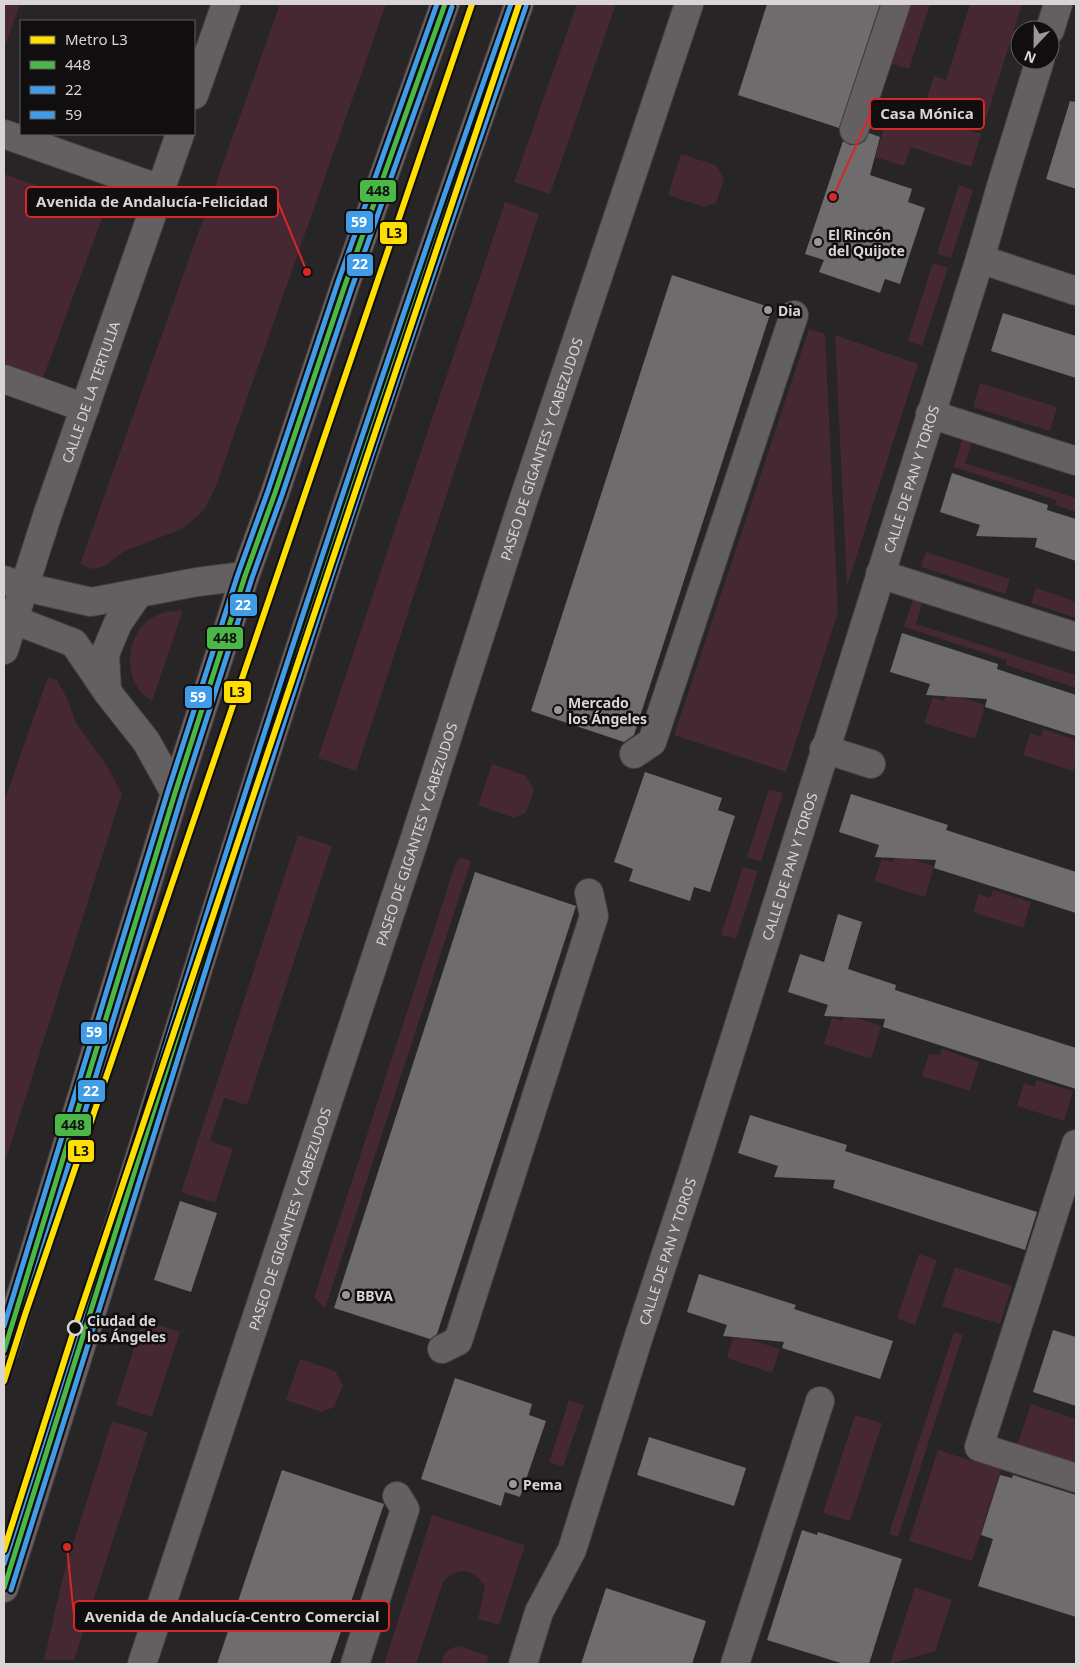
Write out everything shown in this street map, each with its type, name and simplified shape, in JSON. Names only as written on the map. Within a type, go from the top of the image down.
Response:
[{"type":"main road","points":[[4,1351],[175,793],[245,576],[444,4]]},
{"type":"main road","points":[[4,1588],[246,816],[332,550],[450,200],[519,4]]},
{"type":"street","points":[[195,92],[226,4]]},
{"type":"street","name":"PASEO DE GIGANTES Y CABEZUDOS","points":[[142,1664],[413,844],[520,510],[689,4]]},
{"type":"street","points":[[854,130],[896,4]]},
{"type":"street","points":[[1053,20],[1058,4]]},
{"type":"street","name":"CALLE DE PAN Y TOROS","points":[[523,1664],[539,1612],[572,1550],[980,259],[1037,70]]},
{"type":"street","points":[[4,134],[160,189]]},
{"type":"street","name":"CALLE DE LA TERTULIA","points":[[4,650],[14,584],[48,513],[180,135]]},
{"type":"street","points":[[980,259],[1076,291]]},
{"type":"street","points":[[634,754],[652,742],[794,315]]},
{"type":"street","points":[[4,379],[85,408]]},
{"type":"street","points":[[930,414],[1076,461]]},
{"type":"street","points":[[880,574],[1076,637]]},
{"type":"street","points":[[14,584],[91,602],[198,582],[245,576]]},
{"type":"street","points":[[108,693],[105,654],[118,623],[138,594]]},
{"type":"street","points":[[9,618],[74,643],[108,693],[146,741],[175,793]]},
{"type":"street","points":[[824,749],[871,764]]},
{"type":"street","points":[[442,1349],[458,1341],[594,916],[590,893]]},
{"type":"street","points":[[1076,1144],[978,1447],[1076,1478]]},
{"type":"street","points":[[735,1664],[820,1401]]},
{"type":"street","points":[[355,1664],[405,1509],[397,1496]]},
{"type":"shaded area","points":[[4,4],[20,4],[4,49]]},
{"type":"shaded area","points":[[280,4],[386,4],[216,486],[204,510],[182,529],[125,551],[103,567],[91,569],[80,564]]},
{"type":"shaded area","points":[[577,4],[616,4],[550,194],[514,182]]},
{"type":"shaded area","points":[[910,4],[930,4],[909,69],[892,64]]},
{"type":"shaded area","points":[[970,4],[1022,4],[1017,20],[1010,20],[1010,42],[986,119],[926,101],[934,76],[946,80]]},
{"type":"shaded area","points":[[888,115],[919,125],[922,115],[981,134],[971,167],[911,147],[904,166],[875,157],[878,147],[866,143],[867,141],[879,144]]},
{"type":"shaded area","points":[[681,154],[716,165],[724,179],[716,203],[704,207],[668,195]]},
{"type":"shaded area","points":[[4,174],[105,210],[43,378],[4,364]]},
{"type":"shaded area","points":[[959,185],[973,190],[951,258],[937,254]]},
{"type":"shaded area","points":[[505,202],[539,214],[356,771],[318,758]]},
{"type":"shaded area","points":[[933,263],[948,268],[922,346],[908,340]]},
{"type":"shaded area","points":[[809,329],[825,334],[838,612],[786,772],[674,735]]},
{"type":"shaded area","points":[[835,335],[918,364],[847,586]]},
{"type":"shaded area","points":[[980,383],[1057,407],[1050,431],[973,407]]},
{"type":"shaded area","points":[[963,436],[973,439],[965,463],[1076,498],[1076,512],[1055,505],[1057,500],[954,467]]},
{"type":"shaded area","points":[[926,552],[1010,579],[1005,594],[921,567]]},
{"type":"shaded area","points":[[1036,588],[1076,602],[1076,618],[1031,603]]},
{"type":"shaded area","points":[[914,596],[923,600],[916,624],[1076,675],[1076,688],[1006,665],[1007,660],[904,627]]},
{"type":"shaded area","points":[[183,610],[152,701],[139,690],[131,670],[130,660],[133,642],[137,633],[150,619],[162,613]]},
{"type":"shaded area","points":[[48,677],[57,680],[67,698],[76,723],[107,766],[122,794],[4,1165],[4,802]]},
{"type":"shaded area","points":[[947,693],[985,705],[975,739],[924,723],[933,697],[944,701]]},
{"type":"shaded area","points":[[1043,729],[1076,740],[1076,760],[1073,771],[1023,755],[1030,733],[1041,737]]},
{"type":"shaded area","points":[[492,764],[526,776],[534,790],[526,813],[514,818],[478,805]]},
{"type":"shaded area","points":[[769,789],[783,793],[761,862],[747,857]]},
{"type":"shaded area","points":[[298,835],[332,846],[247,1105],[224,1098],[210,1141],[233,1149],[215,1203],[181,1192]]},
{"type":"shaded area","points":[[896,854],[934,866],[925,897],[874,881],[882,859],[893,862]]},
{"type":"shaded area","points":[[461,857],[471,861],[325,1309],[314,1297],[455,865]]},
{"type":"shaded area","points":[[743,867],[758,871],[736,939],[721,935]]},
{"type":"shaded area","points":[[993,890],[1031,902],[1023,928],[973,912],[979,894],[990,898]]},
{"type":"shaded area","points":[[845,1014],[881,1026],[871,1059],[824,1044],[832,1018],[842,1021]]},
{"type":"shaded area","points":[[942,1049],[979,1062],[970,1091],[922,1076],[929,1054],[940,1055]]},
{"type":"shaded area","points":[[1037,1080],[1073,1091],[1064,1121],[1017,1106],[1024,1083],[1034,1087]]},
{"type":"shaded area","points":[[919,1254],[937,1260],[915,1325],[897,1318]]},
{"type":"shaded area","points":[[955,1267],[1012,1286],[1000,1324],[942,1306]]},
{"type":"shaded area","points":[[143,1320],[180,1332],[152,1417],[116,1405]]},
{"type":"shaded area","points":[[954,1332],[963,1335],[898,1537],[889,1534]]},
{"type":"shaded area","points":[[742,1337],[780,1349],[772,1373],[727,1358],[733,1338],[741,1339]]},
{"type":"shaded area","points":[[300,1359],[335,1371],[343,1385],[334,1407],[322,1412],[286,1400]]},
{"type":"shaded area","points":[[569,1400],[584,1405],[563,1467],[549,1462]]},
{"type":"shaded area","points":[[1031,1404],[1076,1419],[1076,1466],[1017,1446]]},
{"type":"shaded area","points":[[855,1415],[882,1423],[850,1521],[823,1513]]},
{"type":"shaded area","points":[[112,1421],[148,1432],[74,1660],[44,1660],[63,1576]]},
{"type":"shaded area","points":[[938,1450],[1001,1470],[972,1561],[909,1541]]},
{"type":"shaded area","points":[[432,1515],[525,1545],[499,1625],[478,1619],[485,1585],[475,1575],[465,1571],[454,1573],[443,1582],[416,1664],[384,1664]]},
{"type":"shaded area","points":[[915,1587],[952,1600],[935,1651],[890,1664]]},
{"type":"shaded area","points":[[459,1646],[489,1656],[486,1664],[442,1664],[446,1652]]},
{"type":"building","points":[[767,4],[880,4],[839,128],[738,95]]},
{"type":"building","points":[[1070,101],[1076,102],[1076,189],[1046,179]]},
{"type":"building","points":[[869,133],[880,137],[870,175],[912,189],[908,202],[925,208],[900,284],[885,279],[880,293],[819,272],[824,260],[805,254],[843,141],[850,145],[858,145],[865,141]]},
{"type":"building","points":[[672,275],[772,308],[634,735],[624,742],[531,711]]},
{"type":"building","points":[[1003,313],[1076,336],[1076,378],[991,351]]},
{"type":"building","points":[[952,473],[1048,505],[1047,510],[1076,519],[1076,561],[1035,547],[1037,538],[976,536],[980,525],[940,512]]},
{"type":"building","points":[[902,633],[998,664],[997,669],[1076,695],[1076,736],[985,707],[987,699],[926,695],[930,684],[890,672]]},
{"type":"building","points":[[645,772],[722,798],[718,810],[735,816],[710,892],[694,887],[690,901],[629,881],[633,869],[614,862]]},
{"type":"building","points":[[851,794],[948,825],[946,830],[1076,872],[1076,913],[934,868],[936,860],[875,857],[879,845],[839,832]]},
{"type":"building","points":[[475,872],[576,906],[437,1334],[430,1339],[334,1308]]},
{"type":"building","points":[[838,914],[862,922],[848,969],[896,985],[895,990],[1076,1048],[1076,1089],[883,1027],[885,1019],[824,1016],[828,1005],[788,992],[800,954],[824,962]]},
{"type":"building","points":[[750,1115],[847,1145],[845,1151],[1037,1212],[1025,1250],[833,1188],[835,1180],[774,1177],[778,1166],[738,1153]]},
{"type":"building","points":[[180,1201],[217,1213],[191,1292],[154,1280]]},
{"type":"building","points":[[699,1274],[796,1305],[794,1309],[893,1341],[880,1379],[782,1348],[784,1342],[723,1336],[727,1325],[687,1312]]},
{"type":"building","points":[[1053,1330],[1076,1337],[1076,1406],[1033,1392]]},
{"type":"building","points":[[455,1378],[532,1404],[529,1415],[546,1421],[520,1497],[505,1492],[501,1506],[421,1479]]},
{"type":"building","points":[[649,1437],[746,1468],[734,1506],[637,1475]]},
{"type":"building","points":[[282,1470],[384,1504],[330,1664],[217,1664]]},
{"type":"building","points":[[1000,1475],[1012,1478],[1013,1475],[1076,1495],[1076,1617],[978,1586],[993,1539],[981,1535]]},
{"type":"building","points":[[802,1530],[817,1535],[818,1532],[902,1559],[869,1664],[844,1664],[767,1640]]},
{"type":"building","points":[[606,1588],[706,1621],[692,1664],[581,1664]]},
{"type":"metro line","name":"L3","points":[[4,1381],[472,4]]},
{"type":"metro line","name":"L3","points":[[4,1550],[74,1330],[519,4]]},
{"type":"transit line","name":"59","points":[[4,1326],[168,791],[238,574],[338,282],[437,4]]},
{"type":"transit line","name":"448","points":[[4,1351],[175,793],[245,576],[345,285],[445,4]]},
{"type":"transit line","name":"59","points":[[4,1564],[272,708],[441,204],[511,4]]},
{"type":"transit line","name":"448","points":[[4,1588],[279,711],[414,306],[519,4]]},
{"type":"transit line","name":"22","points":[[11,1590],[287,714],[387,410],[526,6]]},
{"type":"transit line","name":"22","points":[[11,1353],[182,795],[252,578],[352,287],[452,7]]},
{"type":"place","name":"Casa Mónica","points":[[833,197]]},
{"type":"place","name":"El Rincón del Quijote","points":[[818,242]]},
{"type":"place","name":"Avenida de Andalucía-Felicidad","points":[[307,272]]},
{"type":"place","name":"Dia","points":[[768,310]]},
{"type":"place","name":"Mercado los Ángeles","points":[[558,710]]},
{"type":"place","name":"BBVA","points":[[346,1295]]},
{"type":"place","name":"Ciudad de los Ángeles","points":[[75,1328]]},
{"type":"place","name":"Pema","points":[[513,1484]]},
{"type":"place","name":"Avenida de Andalucía-Centro Comercial","points":[[67,1547]]}]
